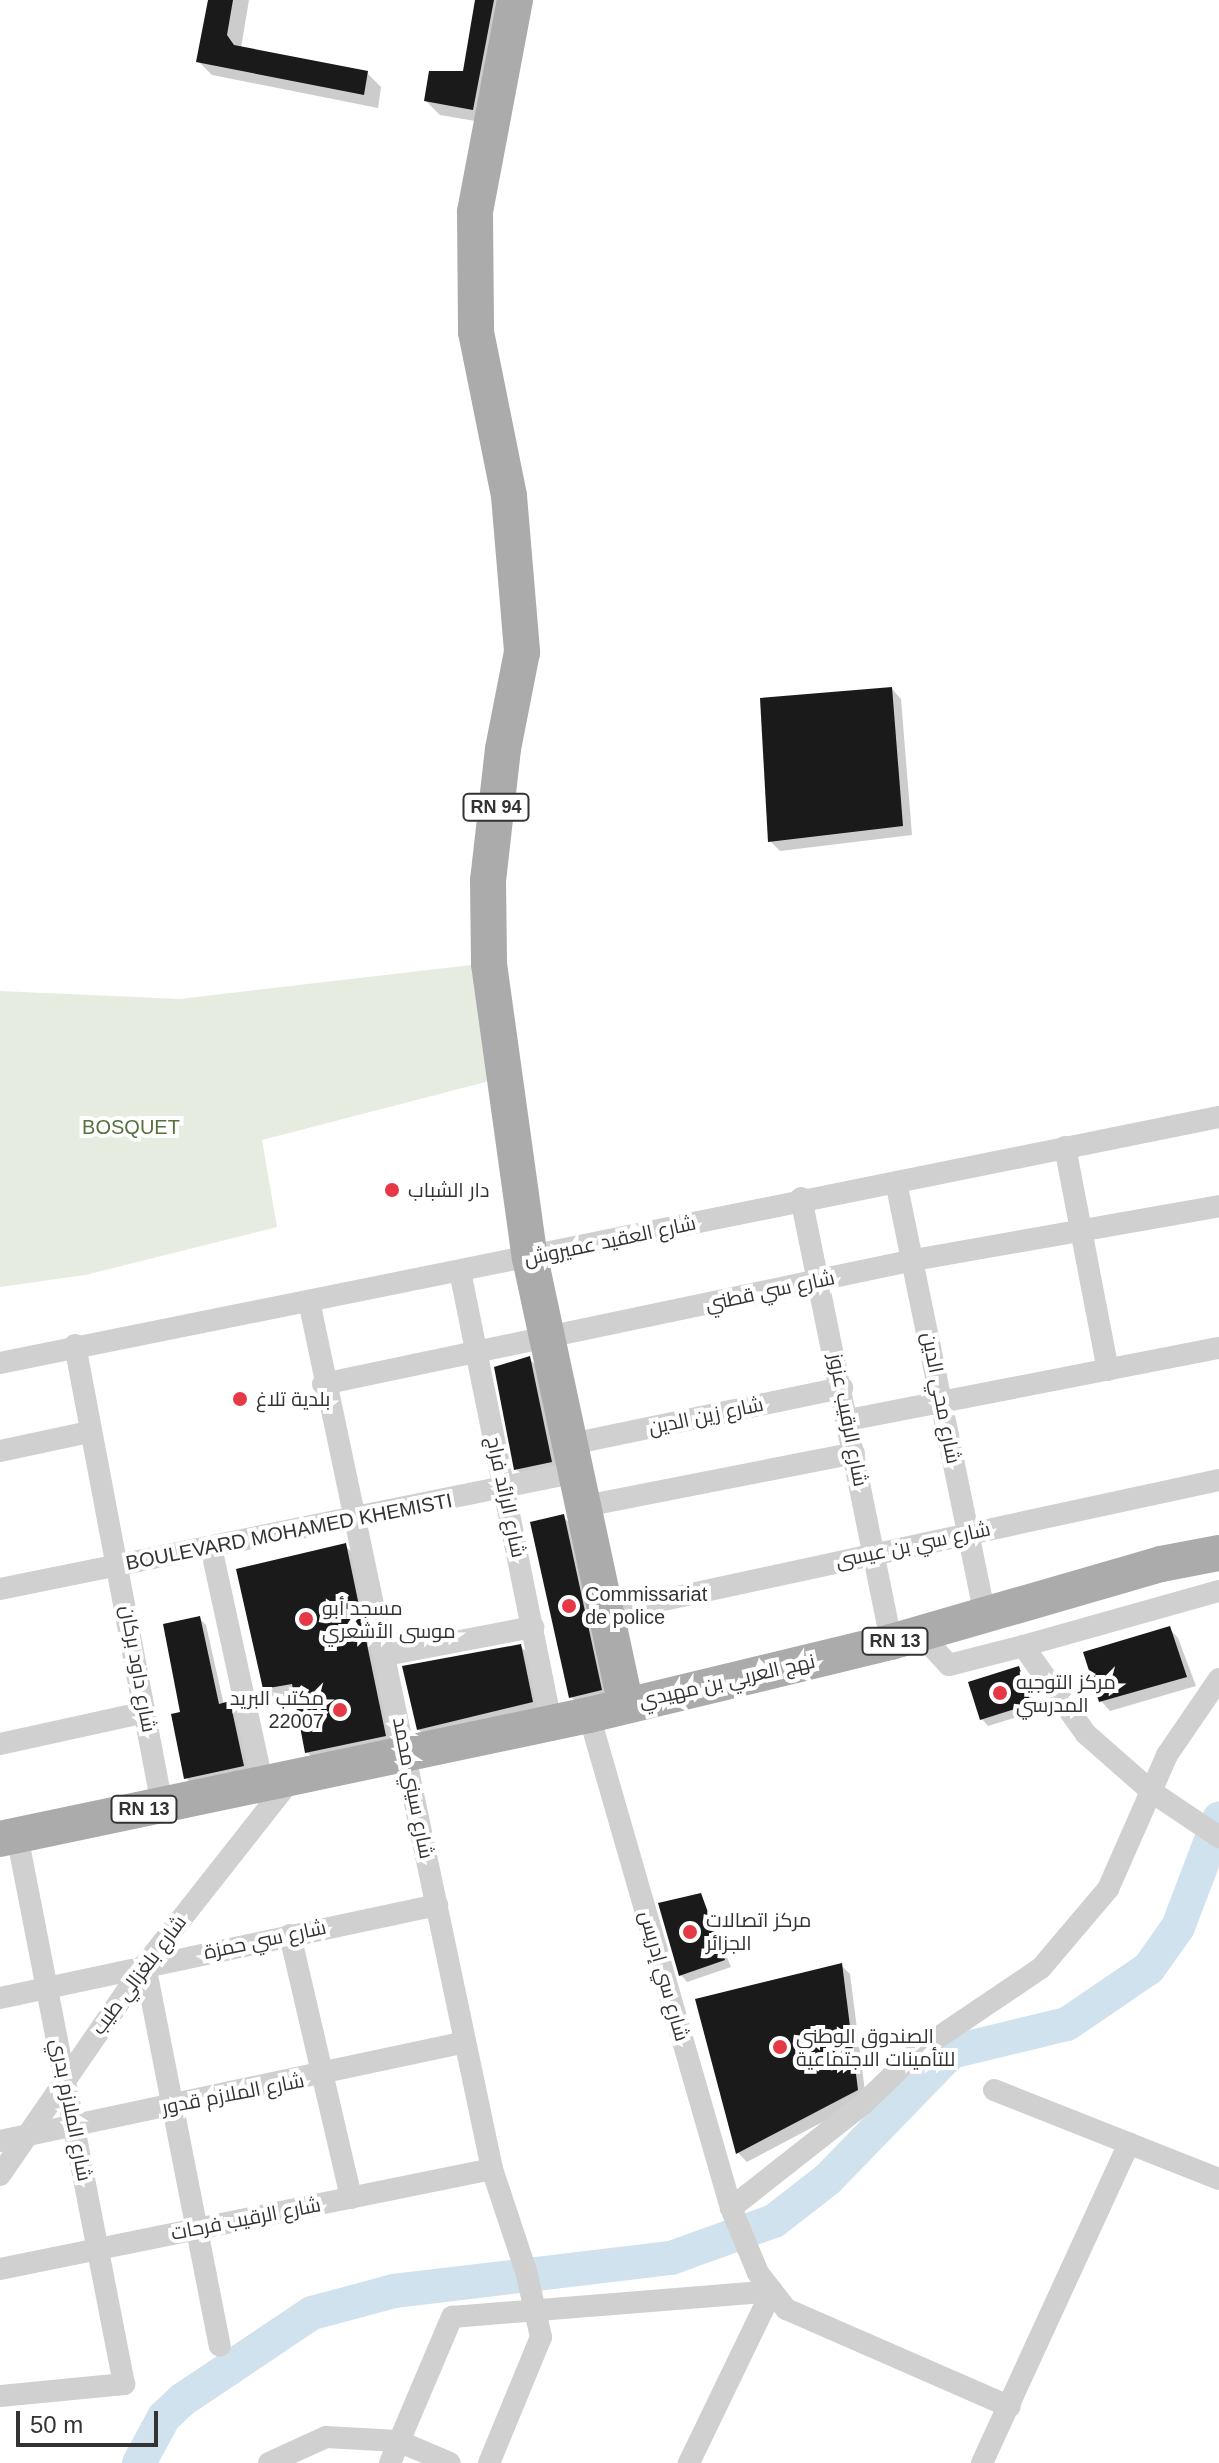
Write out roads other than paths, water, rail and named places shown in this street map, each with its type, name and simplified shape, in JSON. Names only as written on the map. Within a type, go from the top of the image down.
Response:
[{"type":"main road","name":"RN 94","points":[[515,0],[475,212],[476,332],[509,496],[522,652],[488,880],[489,964],[530,1258],[626,1704]]},
{"type":"main road","name":"RN 13","points":[[1161,1564],[1219,1538]]},
{"type":"main road","name":"RN 13","points":[[1161,1564],[1219,1553]]},
{"type":"main road","name":"نهج العربي بن مهيدي","points":[[276,1784],[589,1715],[906,1638],[1161,1564]]},
{"type":"main road","name":"RN 13","points":[[8,1837],[276,1784]]},
{"type":"street","name":"شارع العقيد عميروش","points":[[0,1363],[75,1345],[530,1258],[801,1198],[1219,1117]]},
{"type":"street","points":[[1065,1147],[1108,1370]]},
{"type":"street","name":"شارع محي الدين","points":[[896,1182],[985,1615]]},
{"type":"street","name":"شارع الرقيب عزوز","points":[[801,1198],[875,1553],[906,1638]]},
{"type":"street","name":"شارع سي قطني","points":[[323,1384],[914,1260],[1219,1206]]},
{"type":"street","name":"شارع الرائد فراج","points":[[460,1271],[551,1723]]},
{"type":"street","name":"شارع سيني محمد","points":[[309,1301],[323,1384],[386,1655],[492,2169],[526,2271],[541,2337],[489,2463]]},
{"type":"street","name":"شارع داود بركان","points":[[75,1345],[89,1432],[120,1566],[162,1805]]},
{"type":"street","points":[[848,1420],[1219,1348]]},
{"type":"street","name":"شارع زين الدين","points":[[578,1474],[842,1388]]},
{"type":"street","points":[[0,1451],[89,1432]]},
{"type":"street","points":[[578,1474],[854,1453]]},
{"type":"street","name":"BOULEVARD MOHAMED KHEMISTI","points":[[0,1589],[578,1474]]},
{"type":"street","name":"شارع سي بن عيسى","points":[[608,1612],[1219,1480]]},
{"type":"street","points":[[211,1547],[276,1784]]},
{"type":"street","points":[[906,1638],[949,1665],[1219,1591]]},
{"type":"street","points":[[386,1655],[533,1627]]},
{"type":"street","points":[[1023,1646],[1086,1734],[1152,1792],[1210,1832]]},
{"type":"street","points":[[731,2208],[863,2104],[918,2051],[1041,1968],[1108,1889],[1167,1755],[1219,1679]]},
{"type":"street","points":[[0,1744],[145,1712]]},
{"type":"street","name":"شارع سي إدريس","points":[[589,1715],[731,2208],[758,2273],[786,2309],[1010,2407]]},
{"type":"street","name":"شارع بلغزالي طيب","points":[[0,2175],[64,2076],[276,1784]]},
{"type":"street","name":"شارع الملازم بدري","points":[[0,2396],[124,2384],[47,1988],[8,1837]]},
{"type":"street","name":"شارع سي حمزة","points":[[0,1998],[437,1905]]},
{"type":"street","points":[[290,1935],[351,2198]]},
{"type":"street","points":[[145,1965],[200,2228],[220,2346]]},
{"type":"street","name":"شارع الملازم قدور","points":[[0,2141],[322,2076],[464,2042]]},
{"type":"street","points":[[994,2090],[1219,2179]]},
{"type":"street","points":[[982,2463],[1129,2143]]},
{"type":"street","name":"شارع الرقيب فرحات","points":[[0,2269],[492,2169]]},
{"type":"street","points":[[390,2463],[452,2317],[772,2291]]},
{"type":"street","points":[[689,2463],[772,2291]]},
{"type":"street","points":[[269,2463],[326,2437],[398,2441],[450,2463]]},
{"type":"waterway","points":[[139,2463],[164,2417],[182,2400],[312,2313],[394,2291],[671,2258],[774,2221],[828,2179],[951,2052],[1067,2024],[1149,1968],[1178,1927],[1219,1819]]},
{"type":"place","name":"دار الشباب","points":[[392,1190]]},
{"type":"place","name":"بلدية تلاغ","points":[[240,1399]]},
{"type":"place","name":"Commissariat de police","points":[[569,1606]]},
{"type":"place","name":"مسجد أبو موسى الأشعري","points":[[306,1619]]},
{"type":"place","name":"مركز التوجيه المدرسي","points":[[1000,1693]]},
{"type":"place","name":"مكتب البريد 22007","points":[[340,1710]]},
{"type":"place","name":"مركز اتصالات الجزائر","points":[[690,1932]]},
{"type":"place","name":"الصندوق الوطني للتأمينات الاجتماعية","points":[[780,2047]]},
{"type":"park label","name":"BOSQUET","points":[[131,1127]]}]
